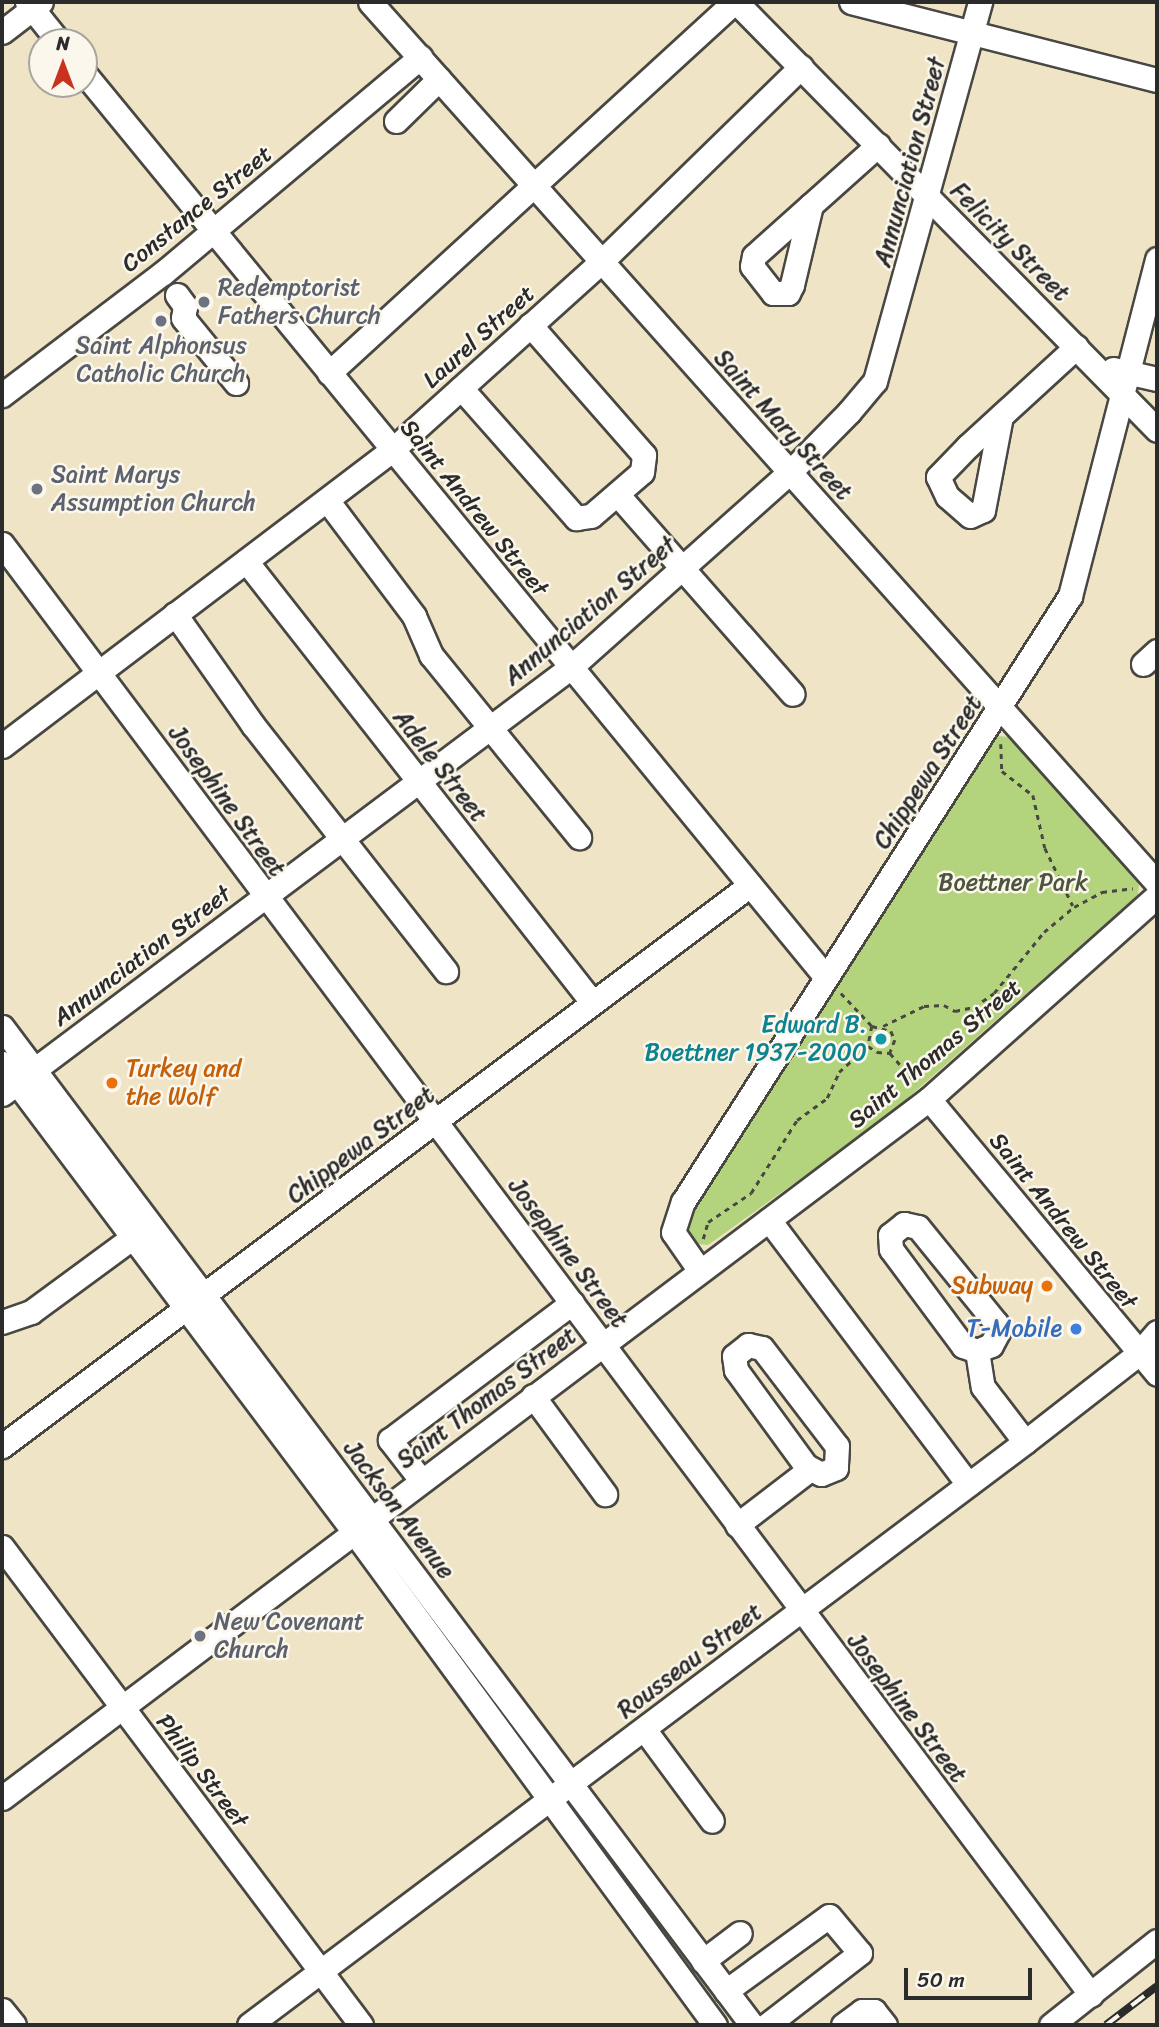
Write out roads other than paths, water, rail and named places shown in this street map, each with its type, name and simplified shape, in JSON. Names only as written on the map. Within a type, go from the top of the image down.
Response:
[{"type":"street","name":"Saint Mary Street","points":[[370,2],[1002,709],[1153,889]]},
{"type":"street","name":"Felicity Street","points":[[735,2],[1084,355]]},
{"type":"street","points":[[329,373],[537,187],[545,171],[735,2]]},
{"type":"street","points":[[852,2],[1157,80]]},
{"type":"street","name":"Annunciation Street","points":[[17,1082],[571,667],[790,472],[875,381],[929,198],[980,2]]},
{"type":"street","points":[[2,32],[33,4],[49,28]]},
{"type":"street","name":"Constance Street","points":[[2,395],[170,284],[213,233],[420,57]]},
{"type":"street","name":"Laurel Street","points":[[2,746],[392,450],[602,261],[801,68]]},
{"type":"street","points":[[396,121],[439,79]]},
{"type":"street","name":"Saint Andrew Street","points":[[98,90],[825,976]]},
{"type":"street","points":[[811,205],[878,145]]},
{"type":"street","name":"Chippewa Street","points":[[695,1265],[673,1232],[682,1202],[825,976],[1002,709],[1070,596],[1157,259]]},
{"type":"street","points":[[170,284],[185,306],[183,318],[236,383]]},
{"type":"street","points":[[461,388],[576,518],[591,516],[642,472],[644,455],[530,325]]},
{"type":"street","points":[[1001,416],[1084,355],[1125,383],[1157,430]]},
{"type":"street","points":[[1125,383],[1157,379]]},
{"type":"street","points":[[617,494],[793,694]]},
{"type":"street","points":[[327,500],[414,616],[431,655],[492,726],[579,837]]},
{"type":"street","name":"Josephine Street","points":[[2,544],[1091,1995]]},
{"type":"street","name":"Adele Street","points":[[246,561],[592,1002]]},
{"type":"street","points":[[175,614],[253,725],[446,971]]},
{"type":"street","name":"Chippewa Street","points":[[2,1446],[750,885]]},
{"type":"street","name":"Saint Thomas Street","points":[[2,1798],[124,1710],[363,1524],[603,1344],[695,1265],[769,1220],[929,1099],[1153,889]]},
{"type":"street","name":"Jackson Avenue","points":[[2,1027],[17,1082],[133,1237],[195,1302]]},
{"type":"street","name":"Jackson Avenue","points":[[2,1063],[195,1302],[363,1524],[571,1784],[752,2025]]},
{"type":"street","name":"Saint Andrew Street","points":[[929,1099],[1157,1374]]},
{"type":"street","points":[[769,1220],[968,1484]]},
{"type":"street","points":[[896,1227],[918,1227],[996,1323],[996,1340],[977,1351],[963,1346],[891,1249],[890,1235],[896,1227]]},
{"type":"street","points":[[2,1322],[31,1312],[133,1237]]},
{"type":"street","points":[[421,1480],[390,1440],[572,1303]]},
{"type":"street","name":"Rousseau Street","points":[[249,2025],[1026,1442],[1138,1354],[1157,1332]]},
{"type":"street","points":[[741,1348],[762,1348],[837,1446],[836,1468],[821,1474],[809,1470],[736,1370],[734,1356],[741,1348]]},
{"type":"street","points":[[977,1351],[983,1387],[1026,1442]]},
{"type":"street","points":[[533,1396],[605,1494]]},
{"type":"street","points":[[737,1525],[809,1470]]},
{"type":"street","name":"Jackson Avenue","points":[[363,1524],[552,1798],[715,2025]]},
{"type":"street","name":"Philip Street","points":[[2,1548],[361,2025]]},
{"type":"street","points":[[644,1729],[712,1821]]},
{"type":"street","points":[[726,1991],[829,1916],[860,1954],[767,2025]]},
{"type":"street","points":[[703,1961],[740,1933]]},
{"type":"street","points":[[1051,2025],[1157,1941]]},
{"type":"street","points":[[2,2010],[14,2025]]},
{"type":"street","points":[[843,2025],[862,2011],[874,2011],[885,2025]]},
{"type":"railway","points":[[1106,2025],[1157,1986]]},
{"type":"place","name":"Redemptorist Fathers Church","points":[[204,302]]},
{"type":"place","name":"Saint Alphonsus Catholic Church","points":[[161,321]]},
{"type":"place","name":"Saint Marys Assumption Church","points":[[37,489]]},
{"type":"place","name":"Edward B. Boettner 1937-2000","points":[[881,1039]]},
{"type":"place","name":"Turkey and the Wolf","points":[[112,1083]]},
{"type":"place","name":"Subway","points":[[1047,1286]]},
{"type":"place","name":"T-Mobile","points":[[1076,1329]]},
{"type":"place","name":"New Covenant Church","points":[[200,1636]]},
{"type":"park label","name":"Boettner Park","points":[[1013,883]]}]
